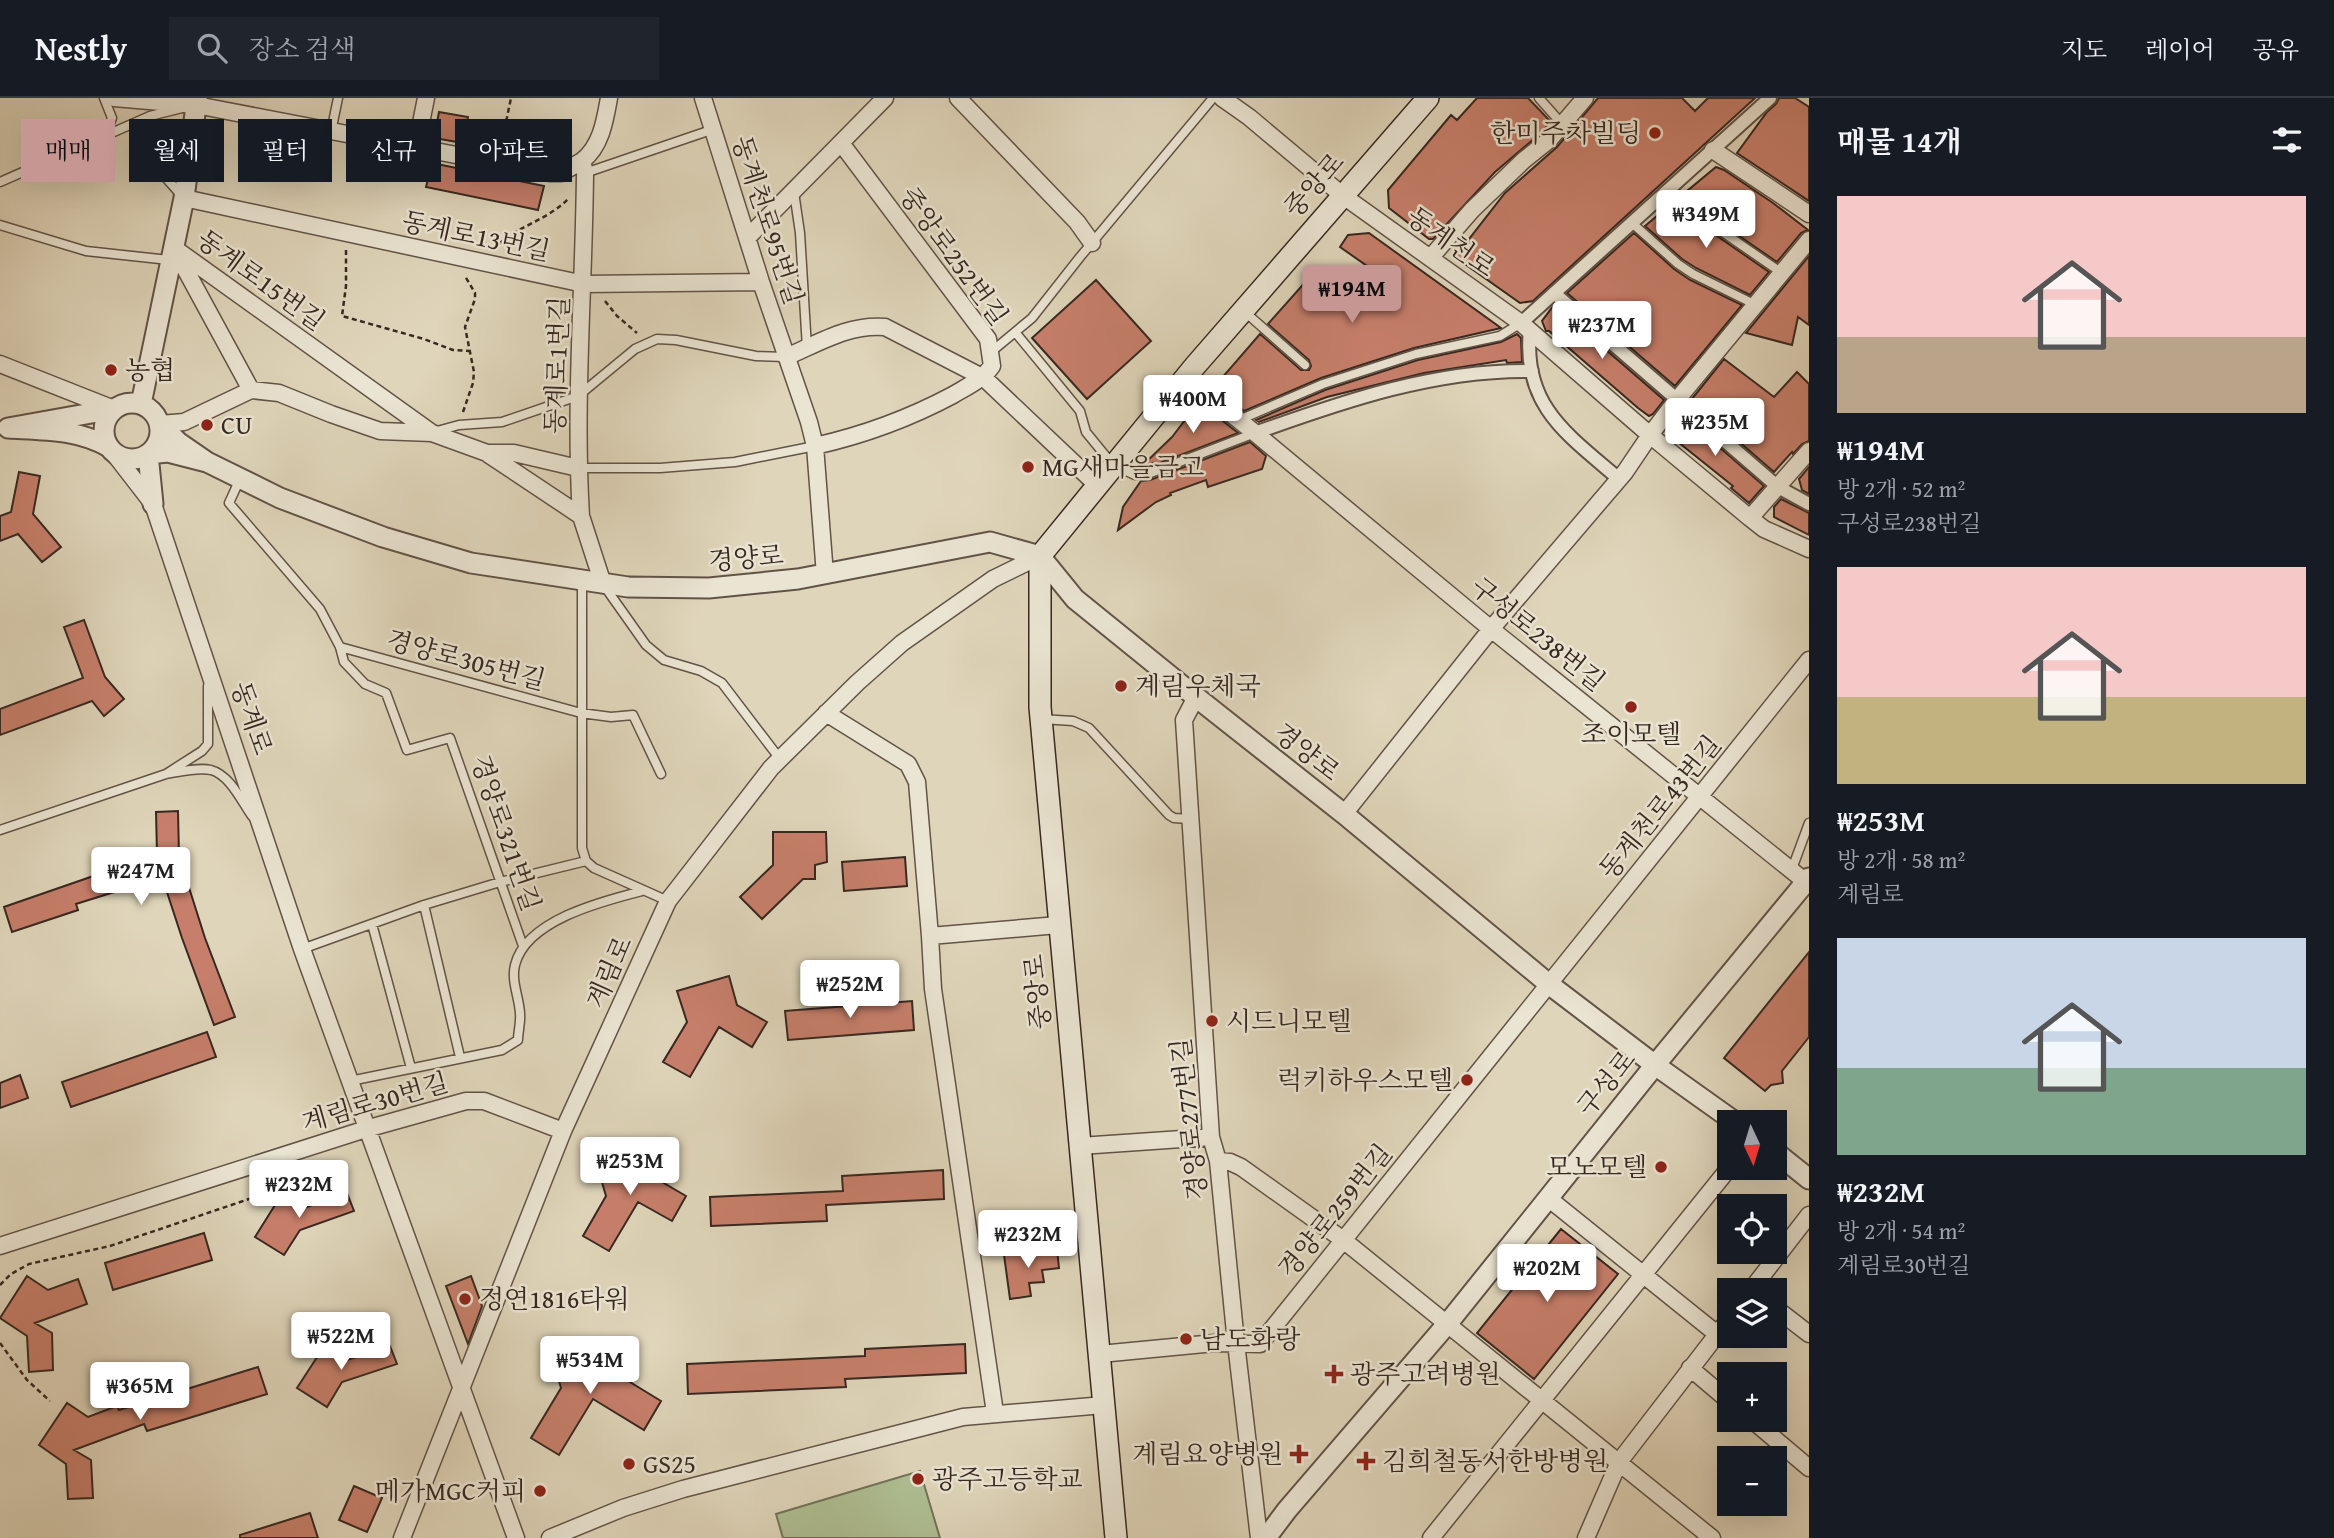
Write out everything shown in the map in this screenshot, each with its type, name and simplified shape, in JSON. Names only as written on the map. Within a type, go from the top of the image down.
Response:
[{"type":"main road","name":"중앙로","points":[[1116,1538],[1041,719],[1040,556],[1185,377],[1428,98]]},
{"type":"street","points":[[114,98],[197,102],[273,119]]},
{"type":"street","points":[[422,119],[426,98]]},
{"type":"street","points":[[572,170],[583,167],[596,146],[609,98]]},
{"type":"street","name":"동계천로95번길","points":[[703,98],[815,446],[825,575]]},
{"type":"street","points":[[748,237],[885,98]]},
{"type":"street","points":[[958,98],[1077,222],[1092,243]]},
{"type":"street","name":"동계천로","points":[[1222,98],[1249,117],[1342,195],[1526,326],[1650,435],[1764,529],[1809,549]]},
{"type":"street","points":[[1431,257],[1472,210],[1549,140],[1585,98]]},
{"type":"street","points":[[1619,479],[1555,423],[1544,406],[1534,383],[1526,326],[1554,293],[1770,98]]},
{"type":"street","points":[[141,404],[184,198],[197,102]]},
{"type":"street","name":"중앙로252번길","points":[[841,143],[988,339],[992,366],[984,378]]},
{"type":"street","points":[[1713,150],[1809,214]]},
{"type":"street","name":"동계로1번길","points":[[583,167],[588,284],[578,396],[581,516],[603,583]]},
{"type":"street","name":"동계로13번길","points":[[184,198],[588,284],[761,282]]},
{"type":"street","points":[[1344,814],[1491,629],[1619,479],[1676,401],[1809,240]]},
{"type":"street","name":"동계로15번길","points":[[173,254],[251,390],[279,393],[380,431],[432,433]]},
{"type":"street","name":"동계로15번길","points":[[173,254],[432,433],[487,453],[514,453],[579,468]]},
{"type":"street","points":[[1554,293],[1676,401],[1778,486],[1809,504]]},
{"type":"street","points":[[786,357],[836,333],[869,326],[885,327],[984,378],[1097,485]]},
{"type":"street","points":[[0,364],[114,409]]},
{"type":"street","points":[[1255,432],[1328,406],[1444,378],[1503,370],[1532,371]]},
{"type":"street","name":"구성로238번길","points":[[1185,377],[1491,629],[1804,880]]},
{"type":"street","points":[[815,446],[885,427],[984,378]]},
{"type":"street","points":[[160,425],[184,422],[251,390]]},
{"type":"street","points":[[4,428],[114,409],[127,403],[141,404],[155,414],[160,425],[178,442],[207,462]]},
{"type":"street","points":[[111,449],[104,431],[114,409]]},
{"type":"street","points":[[152,504],[148,454],[159,441],[160,425]]},
{"type":"street","points":[[4,428],[74,432],[96,439],[126,458],[134,459],[148,454],[180,454],[207,462]]},
{"type":"street","name":"동계로","points":[[111,449],[152,504],[302,949],[516,1538]]},
{"type":"street","points":[[1750,518],[1809,451]]},
{"type":"street","points":[[487,453],[581,516]]},
{"type":"street","name":"경양로","points":[[207,462],[281,498],[383,537],[458,559],[603,583],[662,589],[709,588],[825,575],[990,542],[1040,556],[1076,599],[1344,814],[1550,985],[1718,1110]]},
{"type":"street","name":"계림로","points":[[402,1538],[563,1131],[668,901],[780,759],[826,713],[893,651],[937,617],[993,579],[1040,556]]},
{"type":"street","name":"동계천로43번길","points":[[1550,985],[1809,660]]},
{"type":"street","name":"경양로277번길","points":[[1196,697],[1184,720],[1211,1137],[1218,1161],[1259,1538]]},
{"type":"street","points":[[826,713],[908,764],[913,769],[917,782],[933,989],[995,1413]]},
{"type":"street","name":"구성로","points":[[1266,1538],[1448,1323],[1804,880]]},
{"type":"street","points":[[930,936],[1058,925]]},
{"type":"street","name":"경양로259번길","points":[[1100,1353],[1215,1343],[1260,1344],[1342,1239],[1550,985]]},
{"type":"street","name":"계림로30번길","points":[[0,1246],[366,1129],[473,1100],[484,1101],[563,1131]]},
{"type":"street","points":[[1080,1146],[1211,1137]]},
{"type":"street","points":[[1218,1161],[1241,1167],[1342,1239],[1712,1538]]},
{"type":"street","points":[[1787,1161],[1809,1179]]},
{"type":"street","points":[[1431,1538],[1720,1180]]},
{"type":"street","points":[[1548,1199],[1717,1334],[1619,1462],[1586,1538]]},
{"type":"street","points":[[1761,1278],[1809,1215]]},
{"type":"street","points":[[1787,1317],[1809,1334]]},
{"type":"street","points":[[1690,1368],[1717,1391]]},
{"type":"street","points":[[550,1538],[623,1508],[683,1489],[963,1417],[1104,1405]]},
{"type":"street","points":[[1766,1432],[1809,1468]]},
{"type":"lane","points":[[104,98],[112,119]]},
{"type":"lane","points":[[332,127],[338,98]]},
{"type":"lane","points":[[991,352],[1032,318],[1213,98]]},
{"type":"lane","points":[[1539,98],[1562,124]]},
{"type":"lane","points":[[144,119],[197,102]]},
{"type":"lane","points":[[583,167],[713,130]]},
{"type":"lane","points":[[0,182],[21,173]]},
{"type":"lane","points":[[170,182],[184,198]]},
{"type":"lane","points":[[794,192],[800,233],[807,348]]},
{"type":"lane","points":[[1665,192],[1782,273]]},
{"type":"lane","points":[[1632,223],[1693,274],[1756,304]]},
{"type":"lane","points":[[0,225],[86,251],[173,254]]},
{"type":"lane","points":[[1243,310],[1305,365]]},
{"type":"lane","points":[[1239,420],[1324,384],[1416,354],[1500,336],[1526,326]]},
{"type":"lane","points":[[1015,332],[1080,411],[1086,432],[1113,465],[1135,475],[1148,474],[1255,432]]},
{"type":"lane","points":[[578,396],[635,349],[657,339],[676,340],[756,356],[786,357]]},
{"type":"lane","name":"동계로15번길","points":[[432,433],[459,425],[502,422],[578,396]]},
{"type":"lane","name":"동계로15번길","points":[[579,468],[660,468],[723,464],[815,446]]},
{"type":"lane","name":"경양로321번길","points":[[240,479],[229,503],[320,609],[340,647],[344,662],[365,684],[386,693],[407,750],[450,738],[523,946]]},
{"type":"lane","name":"경양로305번길","points":[[582,580],[582,848],[586,861]]},
{"type":"lane","points":[[603,583],[646,645],[664,660],[701,671],[722,683],[780,759]]},
{"type":"lane","name":"경양로305번길","points":[[340,647],[581,713],[611,717],[633,715],[661,774]]},
{"type":"lane","points":[[166,774],[202,751],[208,744],[208,669]]},
{"type":"lane","points":[[1041,719],[1082,723],[1170,815],[1174,818],[1190,819]]},
{"type":"lane","points":[[0,830],[166,774],[208,769],[215,771],[229,783],[264,834]]},
{"type":"lane","points":[[1804,880],[1809,823]]},
{"type":"lane","points":[[302,949],[424,905],[500,882],[586,861],[594,868],[668,901]]},
{"type":"lane","points":[[349,1081],[502,1049],[518,1040],[521,1015],[514,978],[515,964],[523,946],[540,930],[568,916],[611,899],[642,891]]},
{"type":"lane","points":[[424,905],[460,1057]]},
{"type":"lane","points":[[372,924],[411,1068]]},
{"type":"path","points":[[507,119],[511,98]]},
{"type":"path","points":[[487,263],[492,251],[508,236],[571,197],[583,167]]},
{"type":"path","points":[[349,234],[342,316],[453,350],[470,351]]},
{"type":"path","points":[[459,425],[474,372],[465,327],[475,293],[465,276],[467,259]]},
{"type":"path","points":[[588,284],[617,316],[647,343]]},
{"type":"path","points":[[0,1284],[29,1264],[110,1246],[323,1174]]},
{"type":"path","points":[[0,1343],[22,1374],[50,1401]]},
{"type":"green space","points":[[920,1471],[940,1538],[783,1538],[776,1514]]},
{"type":"building","points":[[1477,98],[1528,98],[1551,122],[1495,172],[1433,239],[1429,239],[1389,208],[1388,190],[1451,115],[1457,120]]},
{"type":"building","points":[[1598,98],[1682,98],[1695,111],[1708,98],[1755,98],[1533,301],[1520,303],[1455,257],[1505,193],[1557,147]]},
{"type":"building","points":[[1779,98],[1795,98],[1809,107],[1809,201],[1737,153]]},
{"type":"building","points":[[439,112],[468,117],[455,119],[455,142],[441,139],[441,119],[438,119]]},
{"type":"building","points":[[441,165],[455,168],[455,182],[525,182],[544,186],[538,210],[426,187],[427,182],[441,182]]},
{"type":"building","points":[[1716,167],[1773,203],[1808,230],[1801,233],[1777,262],[1681,196]]},
{"type":"building","points":[[1671,204],[1769,272],[1750,295],[1682,259],[1645,226]]},
{"type":"building","points":[[1369,233],[1501,328],[1414,348],[1321,378],[1244,411],[1214,387],[1260,334],[1301,370],[1309,370],[1309,360],[1268,324],[1316,270],[1342,294],[1367,266],[1340,247],[1348,235]]},
{"type":"building","points":[[1634,233],[1690,280],[1742,305],[1675,386],[1567,293]]},
{"type":"building","points":[[1809,256],[1809,325],[1798,317],[1792,345],[1746,333]]},
{"type":"building","points":[[1096,280],[1151,341],[1087,399],[1032,338]]},
{"type":"building","points":[[1554,305],[1664,400],[1653,414],[1649,416],[1638,408],[1546,331],[1542,321]]},
{"type":"building","points":[[1517,334],[1521,338],[1522,362],[1507,363],[1506,360],[1424,373],[1327,397],[1259,422],[1256,420],[1325,390],[1418,360],[1501,342]]},
{"type":"building","points":[[1724,359],[1774,397],[1797,372],[1809,384],[1809,441],[1793,454],[1792,452],[1774,472],[1691,400]]},
{"type":"building","points":[[1199,402],[1238,433],[1152,466],[1153,463],[1142,466],[1172,437]]},
{"type":"building","points":[[1680,413],[1764,486],[1749,503],[1731,488],[1733,486],[1668,434],[1668,429]]},
{"type":"building","points":[[1250,442],[1266,456],[1262,469],[1208,487],[1206,480],[1170,493],[1171,495],[1156,502],[1118,530],[1123,507],[1141,481]]},
{"type":"building","points":[[1809,467],[1809,494],[1802,490],[1799,479]]},
{"type":"building","points":[[19,472],[40,476],[33,514],[61,547],[42,562],[18,534],[0,541],[0,516],[11,512]]},
{"type":"building","points":[[1781,499],[1809,513],[1809,535],[1774,517],[1774,507]]},
{"type":"building","points":[[84,620],[105,677],[124,699],[104,716],[92,701],[0,735],[0,709],[83,678],[64,627]]},
{"type":"building","points":[[178,811],[179,856],[205,938],[235,1017],[214,1025],[162,877],[76,904],[78,910],[12,932],[4,907],[157,854],[156,812]]},
{"type":"building","points":[[773,832],[826,832],[827,862],[815,865],[815,879],[803,879],[762,919],[740,897],[773,865]]},
{"type":"building","points":[[905,857],[907,886],[844,891],[842,862]]},
{"type":"building","points":[[1809,952],[1809,1037],[1782,1071],[1783,1083],[1771,1085],[1765,1091],[1724,1058]]},
{"type":"building","points":[[729,976],[737,1005],[767,1022],[752,1047],[719,1027],[690,1077],[663,1062],[687,1022],[677,991]]},
{"type":"building","points":[[912,1001],[914,1030],[788,1040],[785,1011]]},
{"type":"building","points":[[207,1032],[216,1057],[71,1107],[62,1082]]},
{"type":"building","points":[[20,1075],[28,1098],[0,1108],[0,1083]]},
{"type":"building","points":[[648,1150],[657,1179],[686,1196],[672,1221],[638,1202],[609,1251],[583,1236],[606,1196],[597,1165]]},
{"type":"building","points":[[943,1170],[944,1199],[826,1205],[827,1221],[711,1226],[710,1197],[843,1191],[842,1176]]},
{"type":"building","points":[[347,1193],[354,1211],[300,1230],[284,1255],[255,1237],[280,1197],[301,1209]]},
{"type":"building","points":[[1561,1229],[1618,1274],[1534,1379],[1477,1333]]},
{"type":"building","points":[[204,1233],[212,1260],[113,1290],[105,1263]]},
{"type":"building","points":[[1057,1249],[1059,1268],[1042,1270],[1044,1282],[1029,1283],[1031,1296],[1010,1299],[1004,1255]]},
{"type":"building","points":[[27,1276],[48,1290],[78,1279],[87,1304],[35,1323],[52,1333],[53,1370],[29,1372],[27,1336],[0,1318]]},
{"type":"building","name":"정연1816타워","points":[[471,1276],[482,1306],[468,1344],[446,1286]]},
{"type":"building","points":[[604,1342],[612,1371],[661,1401],[644,1430],[593,1399],[559,1455],[531,1438],[561,1388],[552,1357]]},
{"type":"building","points":[[965,1344],[966,1373],[845,1379],[846,1387],[688,1394],[687,1364],[865,1356],[865,1349]]},
{"type":"building","points":[[390,1346],[397,1364],[342,1382],[327,1407],[297,1388],[323,1348],[344,1361]]},
{"type":"building","points":[[258,1367],[267,1394],[147,1431],[144,1424],[74,1450],[91,1460],[93,1498],[68,1499],[66,1464],[39,1445],[67,1403],[88,1417],[117,1406],[119,1410]]},
{"type":"building","points":[[354,1486],[382,1498],[367,1532],[339,1520]]},
{"type":"building","points":[[310,1513],[318,1538],[240,1538],[240,1535]]},
{"type":"place","name":"한미주차빌딩","points":[[1655,133]]},
{"type":"place","name":"농협","points":[[111,370]]},
{"type":"place","name":"CU","points":[[207,425]]},
{"type":"place","name":"MG새마을금고","points":[[1028,467]]},
{"type":"place","name":"계림우체국","points":[[1121,686]]},
{"type":"place","name":"조이모텔","points":[[1631,707]]},
{"type":"place","name":"시드니모텔","points":[[1212,1021]]},
{"type":"place","name":"럭키하우스모텔","points":[[1467,1080]]},
{"type":"place","name":"모노모텔","points":[[1661,1167]]},
{"type":"place","name":"정연1816타워","points":[[465,1299]]},
{"type":"place","name":"남도화랑","points":[[1186,1339]]},
{"type":"place","name":"광주고려병원","points":[[1334,1374]]},
{"type":"place","name":"계림요양병원","points":[[1299,1454]]},
{"type":"place","name":"김희철동서한방병원","points":[[1366,1461]]},
{"type":"place","name":"GS25","points":[[629,1464]]},
{"type":"place","name":"광주고등학교","points":[[918,1479]]},
{"type":"place","name":"메가MGC커피","points":[[540,1491]]}]
